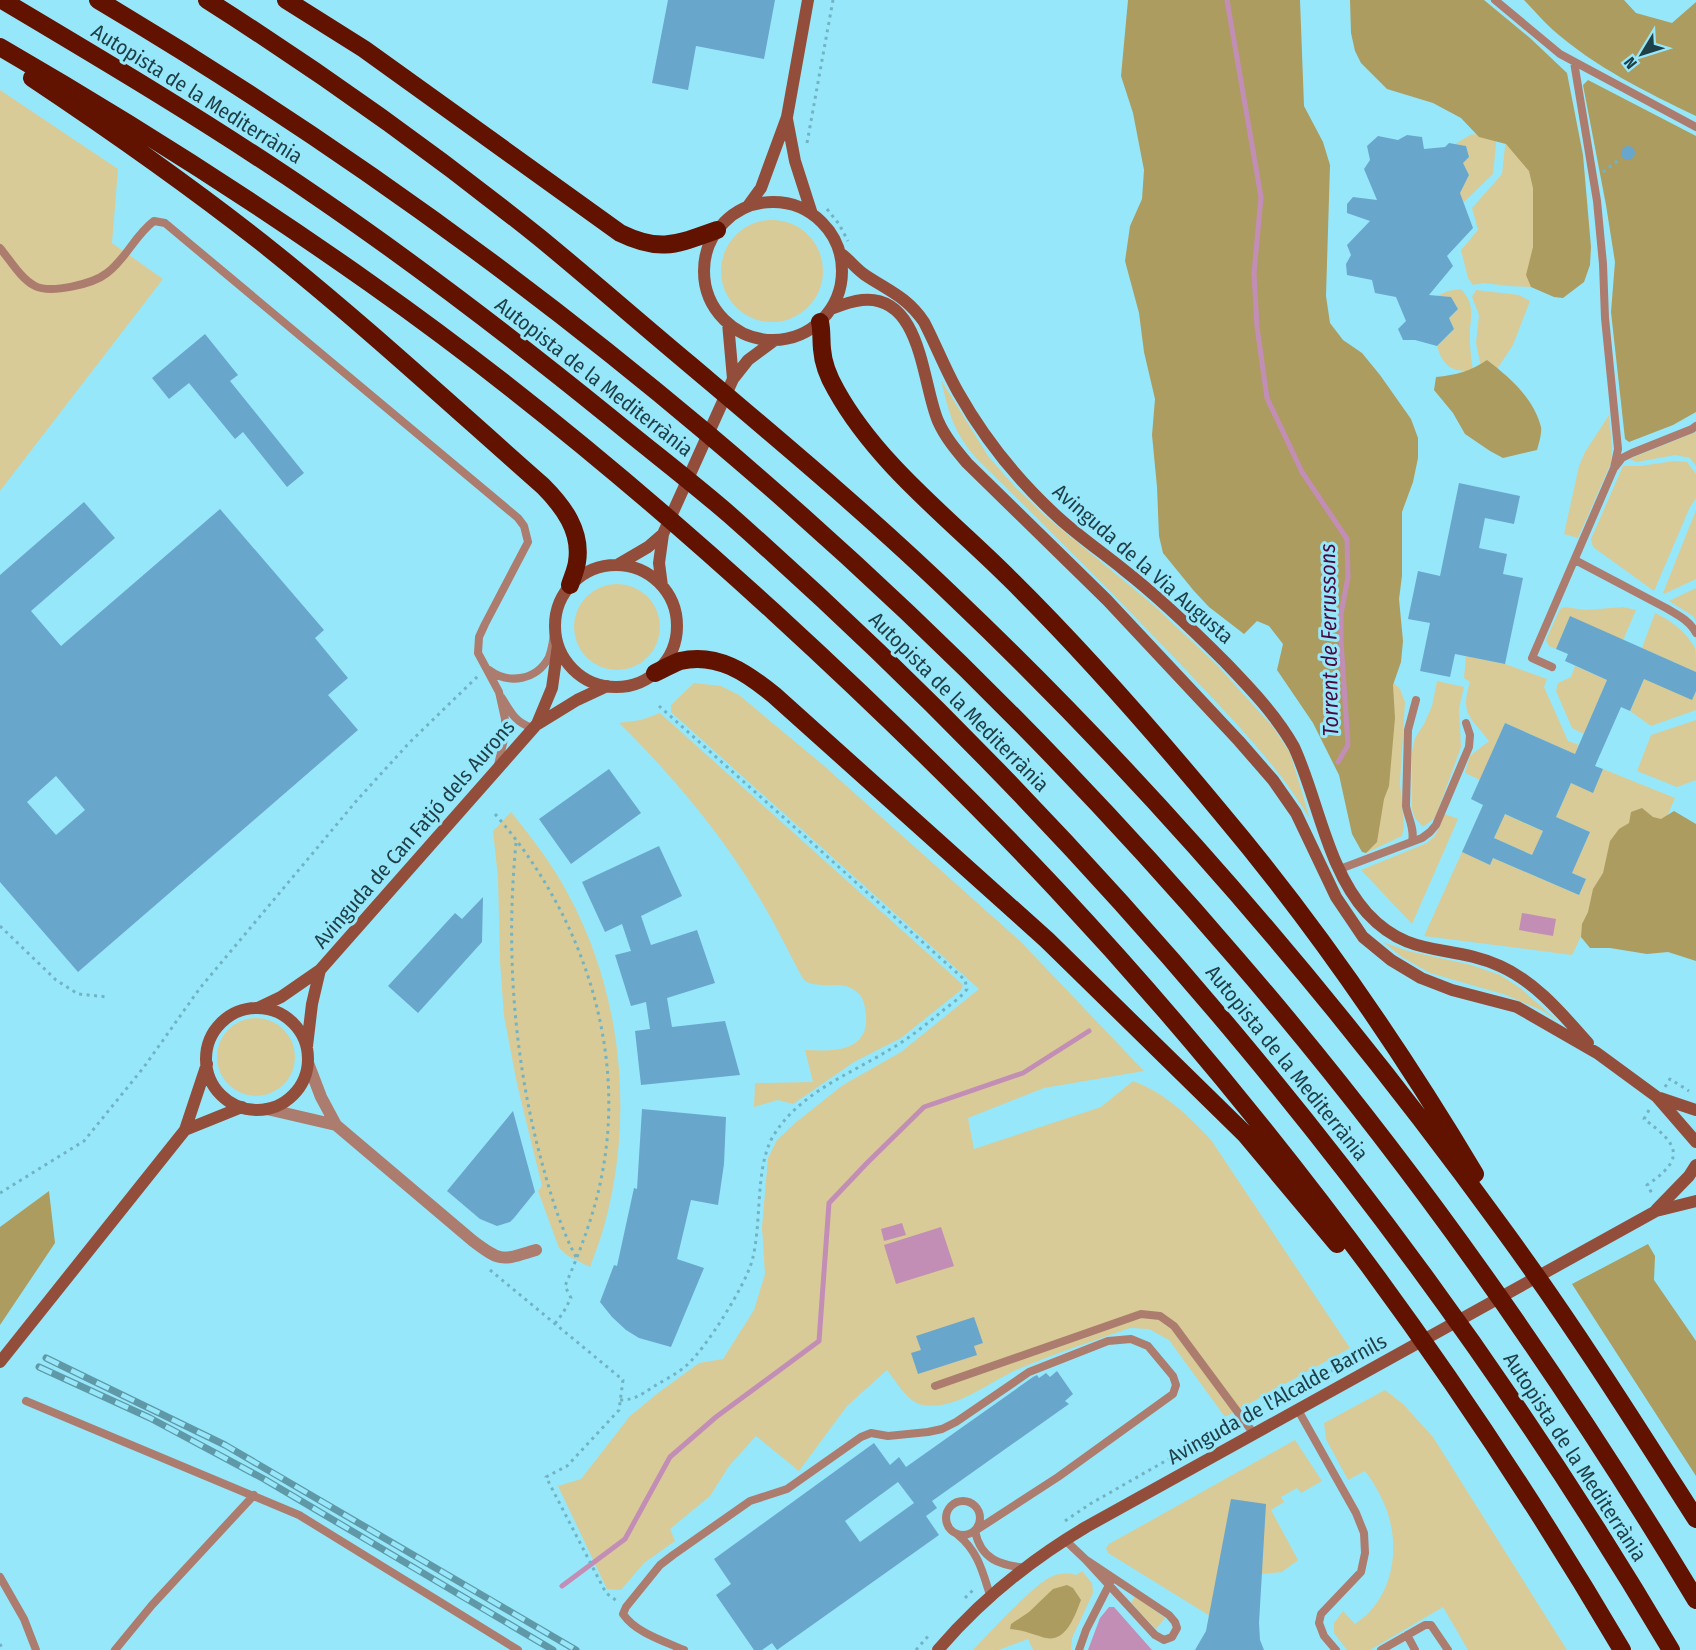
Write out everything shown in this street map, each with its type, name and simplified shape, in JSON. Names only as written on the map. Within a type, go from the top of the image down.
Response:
[{"type":"highway","name":"Autopista de la Mediterrània","points":[[2,0],[175,104],[310,192],[492,324],[587,398],[727,513],[917,689],[1037,811],[1153,936],[1317,1133],[1420,1269],[1496,1376],[1579,1499],[1671,1650]]},
{"type":"highway","name":"Autopista de la Mediterrània","points":[[98,0],[227,80],[362,169],[443,227],[608,352],[809,521],[1000,701],[1083,788],[1237,958],[1402,1163],[1454,1233],[1579,1413],[1696,1600]]},
{"type":"highway","points":[[207,0],[379,116],[539,238],[771,433],[955,598],[1054,696],[1125,771],[1280,945],[1353,1033],[1507,1234],[1595,1362],[1696,1519]]},
{"type":"highway","points":[[286,0],[364,49],[620,233],[649,245],[664,245],[677,244],[717,230]]},
{"type":"highway","points":[[0,47],[109,110],[197,165],[376,287],[548,418],[640,493],[776,614],[954,783],[1130,972],[1290,1163],[1430,1351],[1527,1496],[1622,1650]]},
{"type":"highway","points":[[0,58],[137,151],[260,241],[543,486],[567,514],[573,531],[578,562],[570,585]]},
{"type":"highway","points":[[826,315],[822,349],[827,371],[850,412],[901,474],[980,548],[1072,643],[1265,866],[1374,1014],[1420,1083],[1482,1186],[1507,1234]]},
{"type":"highway","points":[[655,673],[678,662],[692,659],[723,663],[747,675],[774,695],[1030,924],[1216,1106],[1269,1161],[1370,1284],[1430,1351]]},
{"type":"street","points":[[748,206],[761,188],[787,117],[808,0]]},
{"type":"street","points":[[787,117],[795,161],[812,214]]},
{"type":"street","points":[[770,202],[784,203],[812,214],[827,228],[840,253],[841,284],[826,315],[799,335],[775,340],[750,336],[728,323],[712,304],[704,279],[706,254],[717,230],[730,216],[748,206],[770,202]]},
{"type":"street","name":"Avinguda de la Via Augusta","points":[[840,253],[862,273],[908,302],[917,312],[957,391],[994,449],[1016,474],[1061,520],[1127,572],[1186,624],[1266,707],[1294,747],[1327,840],[1354,896],[1366,912],[1396,938],[1412,944],[1484,960],[1519,975],[1557,1008],[1597,1053]]},
{"type":"street","name":"Avinguda de la Via Augusta","points":[[826,315],[863,299],[886,304],[898,313],[915,338],[938,420],[955,449],[1107,600],[1273,780],[1296,813],[1336,897],[1363,937],[1391,960],[1421,978],[1452,990],[1518,1007],[1597,1053],[1657,1097],[1696,1142]]},
{"type":"street","points":[[728,323],[733,379]]},
{"type":"street","points":[[662,585],[659,563],[663,534],[733,379],[748,360],[775,340]]},
{"type":"street","points":[[619,564],[648,547],[663,534]]},
{"type":"street","points":[[619,564],[639,569],[662,585],[676,611],[677,634],[670,656],[655,673],[630,686],[607,686],[588,680],[575,671],[565,659],[558,645],[555,624],[559,603],[570,585],[589,570],[619,564]]},
{"type":"street","name":"Avinguda de Can Fatjó dels Aurons","points":[[258,1008],[281,997],[320,970],[535,726],[552,688],[558,645]]},
{"type":"street","name":"Avinguda de Can Fatjó dels Aurons","points":[[535,726],[577,700],[607,686]]},
{"type":"street","name":"Avinguda de Can Fatjó dels Aurons","points":[[307,1046],[312,1004],[320,970]]},
{"type":"street","points":[[0,1362],[185,1130],[207,1064],[209,1042],[221,1023],[236,1012],[258,1008],[274,1011],[288,1018],[299,1030],[307,1046],[308,1063],[304,1080],[295,1093],[282,1104],[267,1109],[252,1110],[231,1102],[219,1092],[210,1078],[207,1064]]},
{"type":"street","points":[[308,1063],[321,1097],[336,1125],[493,1256],[511,1257],[536,1250]]},
{"type":"street","name":"Avinguda de la Via Augusta","points":[[1657,1097],[1696,1110]]},
{"type":"street","points":[[185,1130],[242,1107]]},
{"type":"street","points":[[267,1109],[336,1125]]},
{"type":"street","name":"Avinguda de l'Alcalde Barnils","points":[[1656,1211],[1689,1176],[1696,1165]]},
{"type":"street","name":"Avinguda de l'Alcalde Barnils","points":[[938,1650],[991,1598],[1065,1540],[1656,1211],[1696,1201]]},
{"type":"lane","points":[[1495,0],[1560,54],[1696,127]]},
{"type":"lane","points":[[1552,667],[1532,658],[1614,468],[1618,449],[1594,179],[1574,62]]},
{"type":"lane","points":[[0,248],[22,275],[35,286],[52,290],[79,285],[106,274],[127,253],[143,230],[154,221],[165,223],[518,518],[525,526],[528,542],[478,637],[478,653],[515,720],[522,725],[535,726]]},
{"type":"lane","points":[[1614,468],[1623,458],[1632,453],[1696,426]]},
{"type":"lane","points":[[1575,560],[1674,612],[1696,633]]},
{"type":"lane","points":[[485,667],[505,679],[524,678],[533,673],[549,657],[555,624]]},
{"type":"lane","points":[[497,770],[505,735],[505,719],[499,692]]},
{"type":"lane","points":[[1412,841],[1414,833],[1406,806],[1408,730],[1416,700]]},
{"type":"lane","points":[[1340,869],[1422,838],[1437,825],[1469,747],[1470,735],[1466,723]]},
{"type":"lane","points":[[935,1386],[1141,1314],[1160,1316],[1174,1326],[1254,1434]]},
{"type":"lane","points":[[684,1650],[629,1622],[623,1614],[626,1606],[660,1565],[750,1501],[787,1489],[861,1437],[871,1433],[888,1436],[942,1429],[956,1422],[1029,1372],[1108,1341],[1131,1339],[1148,1346],[1173,1376],[1176,1385],[1173,1394],[1058,1477],[969,1535],[958,1535]]},
{"type":"lane","points":[[26,1401],[299,1515],[518,1650]]},
{"type":"lane","points":[[1298,1410],[1356,1513],[1364,1533],[1365,1553],[1361,1572],[1321,1614],[1319,1623],[1324,1636],[1336,1650]]},
{"type":"lane","points":[[115,1650],[152,1605],[254,1496]]},
{"type":"lane","points":[[991,1598],[982,1567],[966,1542],[953,1533],[946,1522],[949,1509],[958,1502],[968,1502],[978,1509],[980,1521],[975,1531],[978,1543],[987,1555],[1002,1565],[1027,1568]]},
{"type":"lane","points":[[1065,1540],[1155,1635],[1164,1640],[1172,1637],[1177,1628],[1169,1615],[1085,1559]]},
{"type":"lane","points":[[0,1577],[24,1619],[36,1650]]},
{"type":"lane","points":[[1079,1650],[1086,1630],[1114,1577]]},
{"type":"lane","points":[[1381,1650],[1425,1625],[1431,1625],[1448,1650]]},
{"type":"lane","points":[[1407,1635],[1415,1650]]},
{"type":"path","points":[[806,149],[833,0]]},
{"type":"path","points":[[1594,179],[1621,158]]},
{"type":"path","points":[[0,1193],[84,1141],[144,1066],[200,988],[358,799],[410,742],[485,667]]},
{"type":"path","points":[[620,1400],[632,1400],[687,1364],[706,1341],[741,1286],[751,1263],[756,1243],[764,1162],[778,1129],[790,1114],[810,1097],[902,1042],[933,1019],[967,988],[965,980],[659,706]]},
{"type":"path","points":[[495,814],[555,899],[573,935],[591,984],[604,1043],[608,1110],[606,1145],[597,1195],[577,1259],[565,1287],[571,1298],[554,1325]]},
{"type":"path","points":[[516,841],[511,902],[511,942],[520,1060],[545,1176],[558,1217],[577,1259]]},
{"type":"path","points":[[0,926],[56,980],[78,994],[108,998]]},
{"type":"path","points":[[1654,1196],[1647,1185],[1666,1171],[1674,1157],[1674,1150],[1668,1138],[1644,1119],[1670,1079],[1693,1094]]},
{"type":"path","points":[[493,1256],[484,1266],[624,1380],[619,1410],[567,1466],[546,1477],[606,1593]]},
{"type":"path","points":[[0,1644],[3,1650]]},
{"type":"shaded area","points":[[1128,0],[1300,0],[1304,106],[1323,142],[1330,165],[1326,296],[1330,323],[1343,340],[1362,353],[1380,375],[1411,419],[1418,438],[1418,458],[1413,482],[1402,512],[1402,576],[1399,599],[1403,641],[1401,662],[1393,685],[1395,718],[1389,786],[1384,799],[1377,842],[1366,853],[1362,852],[1352,834],[1339,775],[1313,723],[1277,670],[1283,644],[1269,626],[1257,621],[1244,634],[1209,607],[1163,553],[1159,536],[1152,435],[1155,399],[1144,352],[1139,313],[1125,261],[1130,226],[1142,199],[1144,170],[1133,113],[1121,76]]},
{"type":"shaded area","points":[[1350,0],[1484,0],[1530,38],[1567,73],[1583,155],[1591,247],[1590,265],[1584,282],[1563,298],[1554,297],[1531,287],[1526,275],[1533,247],[1533,188],[1529,171],[1506,144],[1479,137],[1461,118],[1433,103],[1387,89],[1361,63],[1355,51],[1351,33]]},
{"type":"shaded area","points":[[1524,0],[1624,0],[1636,13],[1672,23],[1696,2],[1696,116],[1640,88],[1586,56],[1553,30]]},
{"type":"shaded area","points":[[1588,80],[1696,136],[1696,412],[1673,425],[1629,442],[1625,439],[1611,312],[1615,262],[1583,85]]},
{"type":"shaded area","points":[[0,90],[118,169],[112,243],[163,279],[0,491]]},
{"type":"shaded area","points":[[1497,134],[1493,174],[1464,202],[1451,185],[1462,188],[1469,175],[1465,168],[1458,167],[1469,157],[1466,146],[1455,144],[1470,135]]},
{"type":"shaded area","points":[[1506,137],[1534,161],[1538,225],[1531,287],[1484,283],[1473,285],[1468,278],[1461,250],[1478,230],[1472,208],[1502,174]]},
{"type":"shaded area","points":[[772,220],[792,224],[808,235],[819,251],[823,271],[819,291],[808,307],[792,318],[772,322],[752,318],[736,307],[725,291],[721,271],[725,251],[736,235],[752,224]]},
{"type":"shaded area","points":[[1461,289],[1471,307],[1470,339],[1473,371],[1454,369],[1449,366],[1442,358],[1437,346],[1454,329],[1449,318],[1458,309],[1451,297],[1437,296]]},
{"type":"shaded area","points":[[1476,290],[1519,295],[1530,301],[1513,345],[1485,387],[1476,343],[1479,315],[1472,297]]},
{"type":"shaded area","points":[[1487,360],[1512,381],[1527,398],[1538,416],[1541,435],[1537,450],[1503,458],[1490,451],[1465,434],[1453,413],[1434,390],[1436,377],[1463,372]]},
{"type":"shaded area","points":[[941,380],[988,456],[1015,487],[1043,514],[1152,604],[1217,665],[1273,727],[1290,753],[1310,819],[1268,760],[1221,707],[976,458],[962,439],[953,421]]},
{"type":"shaded area","points":[[1609,415],[1611,463],[1578,538],[1564,534],[1579,466],[1585,452]]},
{"type":"shaded area","points":[[1696,432],[1696,466],[1690,458],[1675,455],[1637,462],[1629,459]]},
{"type":"shaded area","points":[[1674,461],[1687,462],[1696,474],[1696,498],[1654,591],[1593,547],[1591,539],[1623,466]]},
{"type":"shaded area","points":[[1696,510],[1696,579],[1664,594],[1663,593]]},
{"type":"shaded area","points":[[617,584],[641,591],[653,603],[660,627],[653,651],[641,663],[617,670],[593,663],[581,651],[574,627],[581,603],[593,591]]},
{"type":"shaded area","points":[[1696,588],[1696,621],[1693,616],[1669,601]]},
{"type":"shaded area","points":[[1565,607],[1585,610],[1623,607],[1636,610],[1623,640],[1570,617],[1556,649],[1549,646],[1546,640],[1560,609]]},
{"type":"shaded area","points":[[1655,613],[1667,619],[1692,642],[1695,648],[1696,672],[1642,648]]},
{"type":"shaded area","points":[[1466,656],[1505,664],[1547,679],[1544,687],[1568,741],[1579,745],[1575,754],[1505,723],[1480,780],[1465,773],[1470,756],[1489,741],[1472,720],[1467,709],[1470,682],[1464,678]]},
{"type":"shaded area","points":[[1575,666],[1607,680],[1584,734],[1572,728],[1556,691],[1558,683],[1571,677]]},
{"type":"shaded area","points":[[1644,679],[1696,691],[1696,710],[1651,726],[1630,711]]},
{"type":"shaded area","points":[[1391,680],[1400,689],[1405,702],[1400,783],[1404,826],[1402,836],[1366,853]]},
{"type":"shaded area","points":[[1437,681],[1464,687],[1459,708],[1461,747],[1435,818],[1423,827],[1415,818],[1412,809],[1412,752],[1415,738],[1432,706]]},
{"type":"shaded area","points":[[694,683],[721,686],[739,695],[823,765],[1020,941],[1144,1071],[1044,1088],[968,1118],[974,1149],[1101,1107],[1133,1081],[1145,1086],[1175,1106],[1211,1140],[1350,1348],[1225,1417],[1169,1340],[1149,1329],[1130,1328],[1075,1347],[1010,1373],[961,1399],[936,1406],[923,1405],[912,1400],[887,1370],[847,1406],[799,1471],[756,1436],[729,1466],[710,1496],[670,1529],[675,1541],[644,1563],[621,1590],[607,1589],[558,1486],[581,1479],[630,1416],[658,1393],[699,1363],[723,1359],[754,1310],[765,1274],[762,1227],[768,1158],[777,1140],[843,1085],[901,1052],[979,989],[671,712],[671,705]]},
{"type":"shaded area","points":[[660,713],[963,985],[961,990],[901,1038],[854,1062],[793,1104],[778,1100],[754,1107],[755,1083],[813,1082],[805,1050],[837,1049],[855,1043],[862,1037],[865,1027],[866,1015],[863,1001],[859,994],[845,986],[816,985],[803,979],[763,904],[727,848],[676,783],[619,723],[641,720]]},
{"type":"shaded area","points":[[1696,720],[1696,780],[1677,787],[1637,771],[1651,735]]},
{"type":"shaded area","points":[[1603,769],[1675,798],[1662,828],[1588,922],[1572,955],[1424,936],[1462,852],[1490,865],[1493,858],[1579,895],[1586,879],[1494,838],[1498,829],[1488,807],[1543,831],[1540,837],[1580,855],[1590,832],[1556,817],[1571,783],[1593,792]]},
{"type":"shaded area","points":[[1642,808],[1653,817],[1661,819],[1674,811],[1696,824],[1696,961],[1668,952],[1647,954],[1610,948],[1590,948],[1581,937],[1582,924],[1588,912],[1593,889],[1603,873],[1610,841],[1619,829],[1629,823],[1631,812]]},
{"type":"shaded area","points":[[511,812],[549,862],[568,894],[586,931],[611,1011],[620,1095],[619,1137],[615,1178],[606,1219],[590,1267],[568,1256],[559,1248],[538,1191],[542,1186],[517,1084],[504,1016],[498,878],[493,831]]},
{"type":"shaded area","points":[[1445,814],[1458,819],[1412,924],[1361,870],[1427,843],[1435,836]]},
{"type":"shaded area","points":[[1522,913],[1556,919],[1553,936],[1519,930]]},
{"type":"shaded area","points":[[1383,942],[1408,951],[1471,965],[1500,975],[1520,988],[1559,1022],[1543,1011],[1506,995],[1430,973],[1402,957]]},
{"type":"shaded area","points":[[256,1018],[271,1021],[284,1029],[292,1042],[295,1057],[292,1072],[284,1085],[271,1093],[256,1096],[241,1093],[228,1085],[220,1072],[217,1057],[220,1042],[228,1029],[241,1021]]},
{"type":"shaded area","points":[[49,1191],[55,1243],[0,1325],[0,1227]]},
{"type":"shaded area","points":[[902,1223],[906,1235],[884,1241],[881,1229]]},
{"type":"shaded area","points":[[941,1227],[954,1266],[896,1284],[884,1245]]},
{"type":"shaded area","points":[[1648,1244],[1655,1256],[1654,1280],[1696,1341],[1696,1476],[1572,1284]]},
{"type":"shaded area","points":[[1385,1390],[1403,1404],[1433,1437],[1567,1650],[1468,1650],[1443,1607],[1370,1650],[1347,1650],[1334,1633],[1334,1623],[1343,1611],[1355,1624],[1378,1602],[1390,1574],[1393,1542],[1387,1511],[1375,1485],[1365,1471],[1348,1480],[1326,1439],[1324,1423]]},
{"type":"shaded area","points":[[1295,1440],[1322,1481],[1301,1493],[1297,1488],[1281,1497],[1284,1502],[1271,1510],[1298,1560],[1282,1572],[1261,1574],[1210,1616],[1108,1553],[1106,1548],[1109,1544]]},
{"type":"shaded area","points":[[1082,1571],[1092,1583],[1093,1593],[1072,1638],[1071,1650],[1033,1650],[1028,1639],[998,1650],[973,1650],[1045,1580],[1056,1575],[1076,1575]]},
{"type":"shaded area","points":[[1067,1585],[1073,1588],[1081,1600],[1072,1622],[1063,1634],[1050,1638],[1010,1629],[1011,1624],[1029,1612],[1053,1589]]},
{"type":"shaded area","points":[[1135,1596],[1165,1618],[1156,1629],[1131,1603]]},
{"type":"shaded area","points":[[1109,1607],[1114,1607],[1152,1650],[1088,1650],[1100,1618]]},
{"type":"building","points":[[668,0],[775,0],[764,59],[696,46],[688,90],[652,83]]},
{"type":"building","points":[[1407,135],[1422,137],[1424,149],[1445,147],[1449,143],[1466,146],[1469,157],[1463,163],[1469,175],[1460,193],[1473,228],[1447,256],[1453,266],[1429,295],[1451,297],[1458,309],[1449,318],[1454,329],[1437,346],[1415,340],[1403,340],[1398,329],[1406,321],[1396,297],[1375,293],[1372,280],[1347,275],[1346,264],[1351,255],[1347,245],[1370,221],[1347,213],[1347,204],[1353,197],[1377,200],[1364,169],[1370,160],[1367,146],[1378,136],[1398,140]]},
{"type":"building","points":[[1625,146],[1631,146],[1635,153],[1631,160],[1625,160],[1621,156],[1621,150]]},
{"type":"building","points":[[205,334],[238,375],[230,381],[304,473],[287,487],[243,432],[235,439],[189,383],[169,399],[152,378]]},
{"type":"building","points":[[1459,483],[1520,496],[1514,524],[1485,518],[1479,548],[1507,554],[1503,574],[1523,578],[1505,664],[1455,654],[1450,677],[1420,671],[1430,623],[1408,619],[1418,571],[1440,576]]},
{"type":"building","points":[[84,502],[115,538],[31,611],[61,646],[220,509],[324,630],[315,638],[348,678],[328,695],[358,730],[78,972],[0,882],[0,575]],"holes":[[[56,776],[85,810],[56,835],[27,802]]]},
{"type":"building","points":[[1570,616],[1696,672],[1696,691],[1692,700],[1644,679],[1630,711],[1621,707],[1595,766],[1603,769],[1593,793],[1571,783],[1556,817],[1590,832],[1572,873],[1586,879],[1579,895],[1493,858],[1490,865],[1462,852],[1483,805],[1471,799],[1505,723],[1575,754],[1607,680],[1565,661],[1568,654],[1556,649]],"holes":[[[1505,814],[1543,831],[1532,855],[1494,838]]]},
{"type":"building","points":[[609,769],[641,813],[571,864],[539,819]]},
{"type":"building","points":[[659,846],[682,896],[641,916],[651,945],[697,930],[715,983],[667,998],[672,1027],[725,1021],[740,1075],[641,1085],[635,1031],[650,1029],[646,1002],[631,1006],[615,955],[631,951],[622,924],[605,932],[582,882]]},
{"type":"building","points":[[483,897],[482,942],[418,1013],[388,986],[455,913],[462,919]]},
{"type":"building","points":[[642,1109],[726,1117],[724,1164],[718,1205],[691,1200],[677,1259],[704,1268],[671,1347],[639,1338],[626,1330],[600,1302],[614,1265],[617,1266],[634,1188],[637,1189]]},
{"type":"building","points":[[513,1111],[535,1192],[510,1222],[497,1226],[480,1219],[447,1191]]},
{"type":"building","points":[[974,1317],[983,1343],[974,1346],[977,1355],[918,1374],[911,1353],[921,1350],[916,1336]]},
{"type":"building","points":[[1057,1371],[1073,1394],[1065,1401],[1069,1404],[932,1501],[937,1508],[926,1516],[939,1535],[777,1650],[772,1643],[762,1650],[754,1650],[716,1595],[731,1584],[714,1559],[874,1443],[890,1465],[899,1457],[906,1467],[1033,1377],[1037,1375],[1039,1378],[1046,1373],[1050,1377]],"holes":[[[898,1482],[914,1503],[860,1542],[845,1521]]]},
{"type":"building","points":[[1231,1499],[1266,1504],[1259,1623],[1260,1640],[1264,1650],[1195,1650],[1206,1631]]},
{"type":"waterway","name":"Torrent de Ferrussons","points":[[1227,0],[1261,197],[1254,273],[1257,327],[1267,398],[1302,472],[1347,539],[1348,577],[1341,614],[1341,641],[1348,745],[1338,762]]},
{"type":"waterway","name":"Torrent de Ferrussons","points":[[562,1586],[625,1539],[670,1457],[716,1417],[819,1341],[829,1203],[924,1107],[1023,1073],[1089,1031]]},
{"type":"railway","points":[[46,1358],[225,1445],[576,1650]]},
{"type":"railway","points":[[39,1367],[150,1418],[264,1479],[553,1650]]}]
